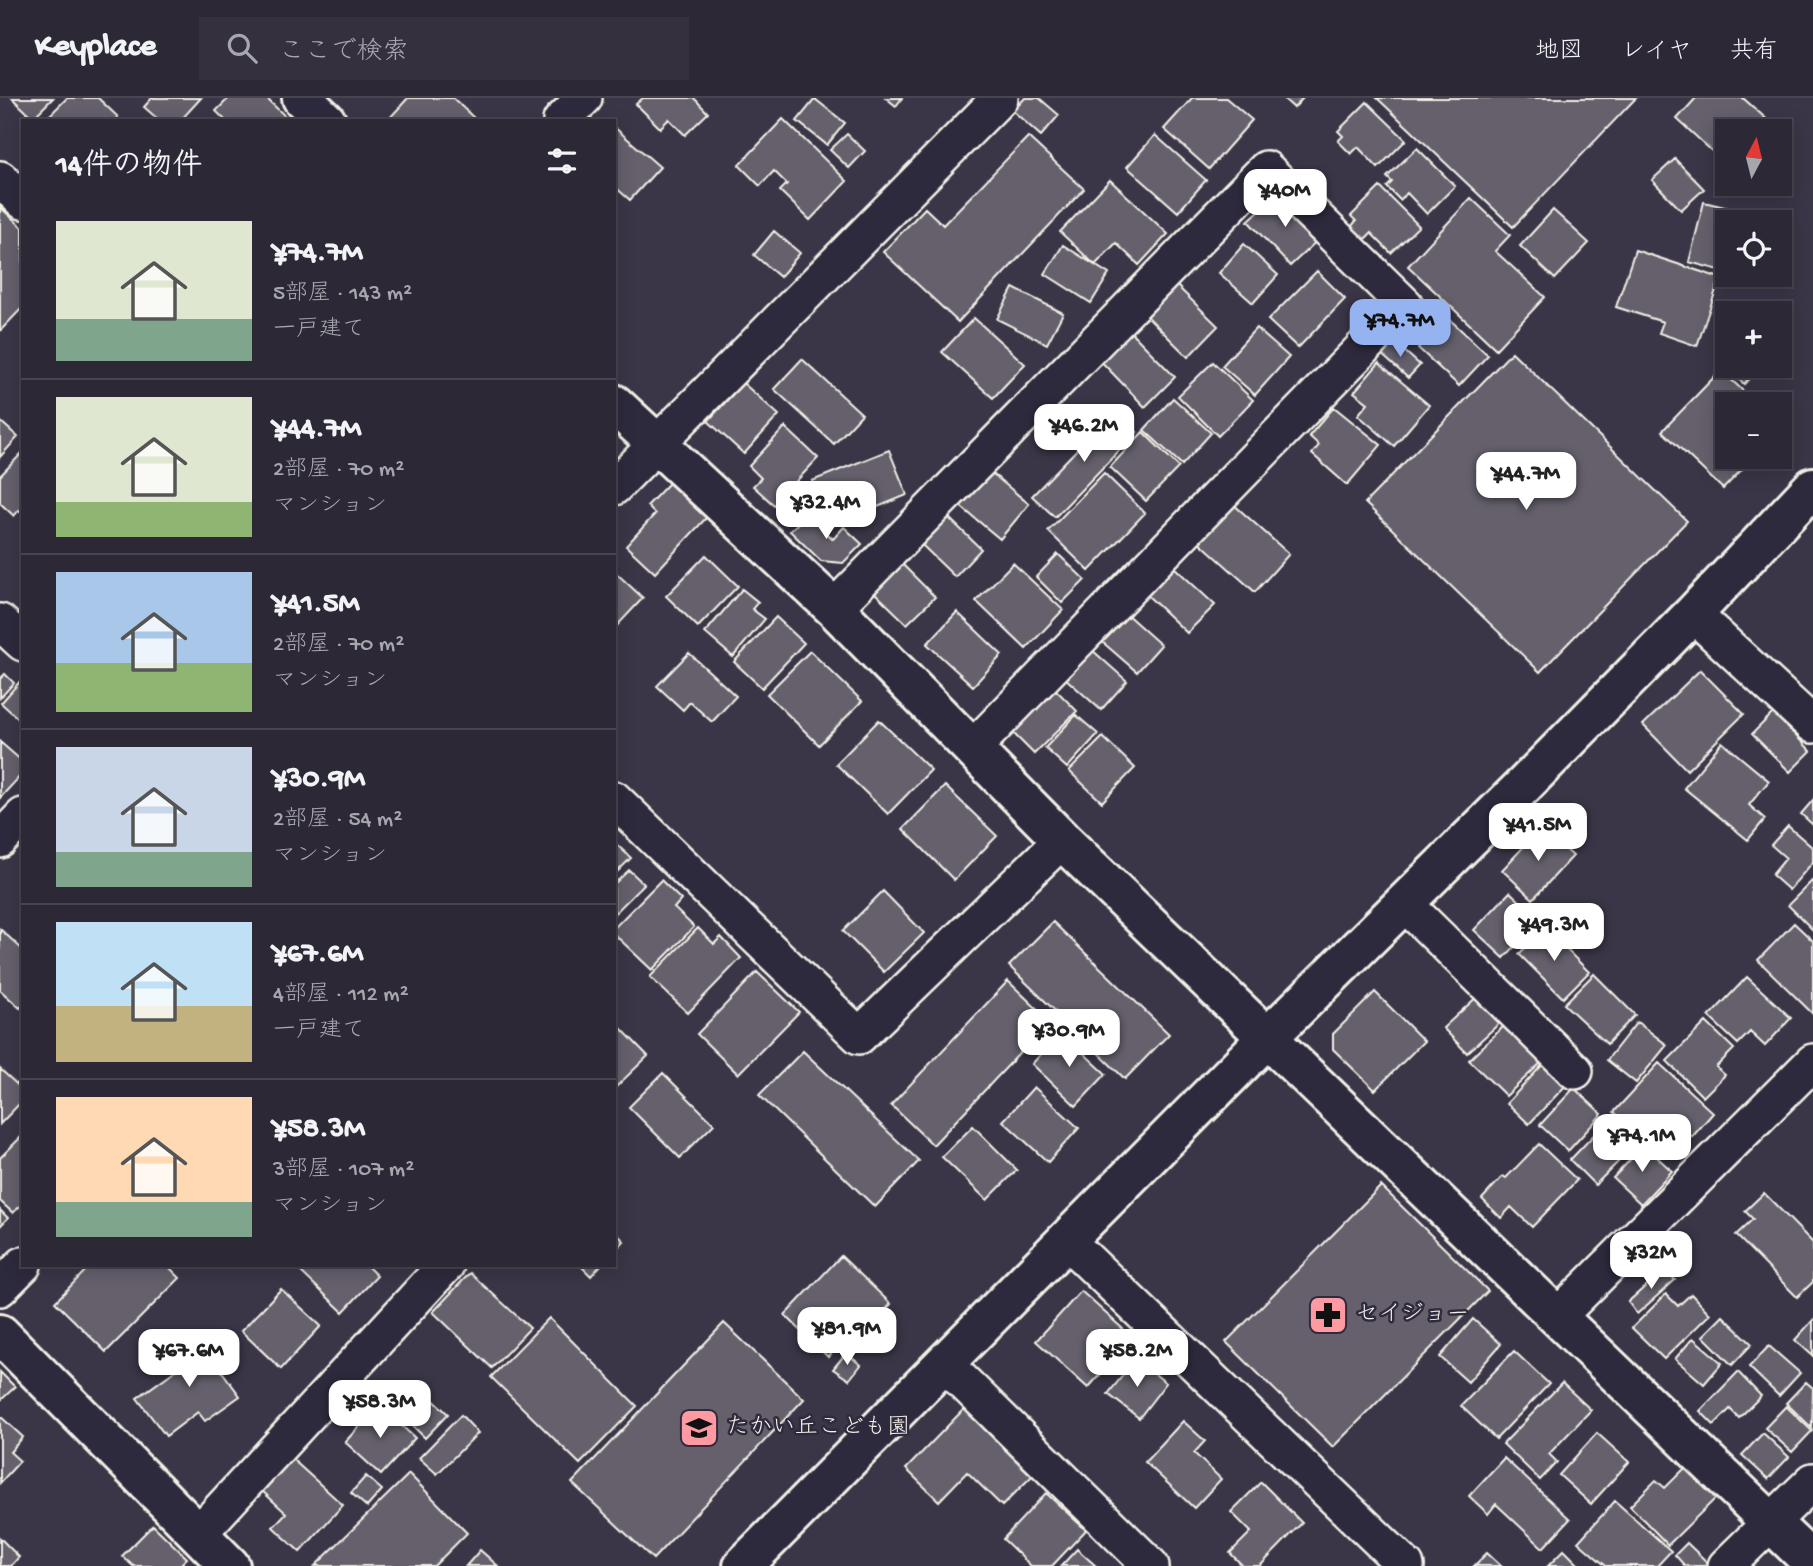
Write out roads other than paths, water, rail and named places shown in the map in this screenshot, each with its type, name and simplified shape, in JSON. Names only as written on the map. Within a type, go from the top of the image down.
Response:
[{"type":"street","points":[[302,98],[324,119]]},
{"type":"street","points":[[563,119],[584,98]]},
{"type":"street","points":[[616,485],[1000,98]]},
{"type":"street","points":[[834,608],[1266,169],[1405,305],[973,748]]},
{"type":"street","points":[[0,179],[21,199]]},
{"type":"street","points":[[616,406],[834,608],[1062,839],[1813,1563]]},
{"type":"street","points":[[743,1566],[1693,614],[1813,488]]},
{"type":"street","points":[[1693,614],[1813,725]]},
{"type":"street","points":[[0,622],[21,641]]},
{"type":"street","points":[[616,801],[859,1036],[1062,839]]},
{"type":"street","points":[[0,840],[21,818]]},
{"type":"street","points":[[1404,903],[1575,1071]]},
{"type":"street","points":[[1558,1316],[1813,1062]]},
{"type":"street","points":[[1067,1241],[1406,1566]]},
{"type":"street","points":[[0,1288],[21,1267]]},
{"type":"street","points":[[199,1533],[444,1267]]},
{"type":"street","points":[[0,1334],[230,1566]]},
{"type":"street","points":[[945,1364],[1151,1566]]},
{"type":"street","points":[[1726,1566],[1813,1481]]},
{"type":"place","name":"セイジョー","points":[[1328,1315]]},
{"type":"place","name":"たかい丘こども園","points":[[699,1428]]}]
